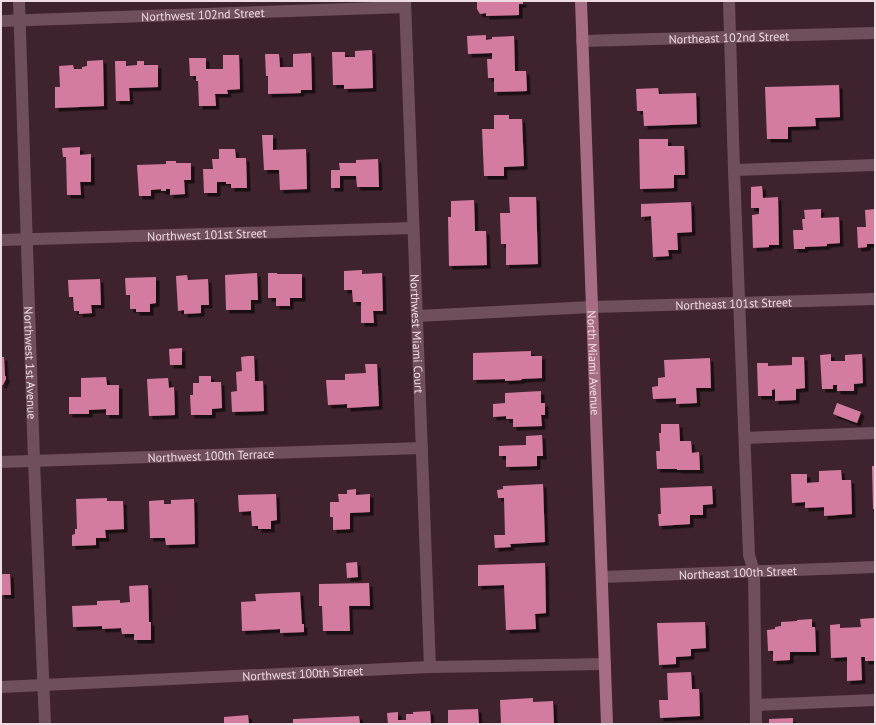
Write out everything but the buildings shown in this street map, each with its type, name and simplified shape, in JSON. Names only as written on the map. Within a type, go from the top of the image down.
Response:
[{"type":"main road","name":"North Miami Avenue","points":[[581,1],[607,724]]},
{"type":"street","name":"Northwest 1st Avenue","points":[[19,1],[34,461],[45,724]]},
{"type":"street","points":[[729,1],[749,556],[754,571],[756,724]]},
{"type":"street","name":"Northwest 102nd Street","points":[[1,21],[405,4]]},
{"type":"street","name":"Northwest Miami Court","points":[[405,4],[430,667]]},
{"type":"street","name":"Northeast 102nd Street","points":[[582,41],[875,33]]},
{"type":"street","points":[[734,170],[875,165]]},
{"type":"street","name":"Northwest 101st Street","points":[[1,240],[413,228]]},
{"type":"street","name":"Northeast 101st Street","points":[[592,307],[875,299]]},
{"type":"street","points":[[417,316],[592,307]]},
{"type":"street","points":[[745,438],[875,433]]},
{"type":"street","name":"Northwest 100th Terrace","points":[[1,462],[422,448]]},
{"type":"street","name":"Northeast 100th Street","points":[[602,577],[875,567]]},
{"type":"street","name":"Northwest 100th Street","points":[[1,687],[430,667],[605,664]]},
{"type":"street","points":[[756,705],[875,700]]}]
